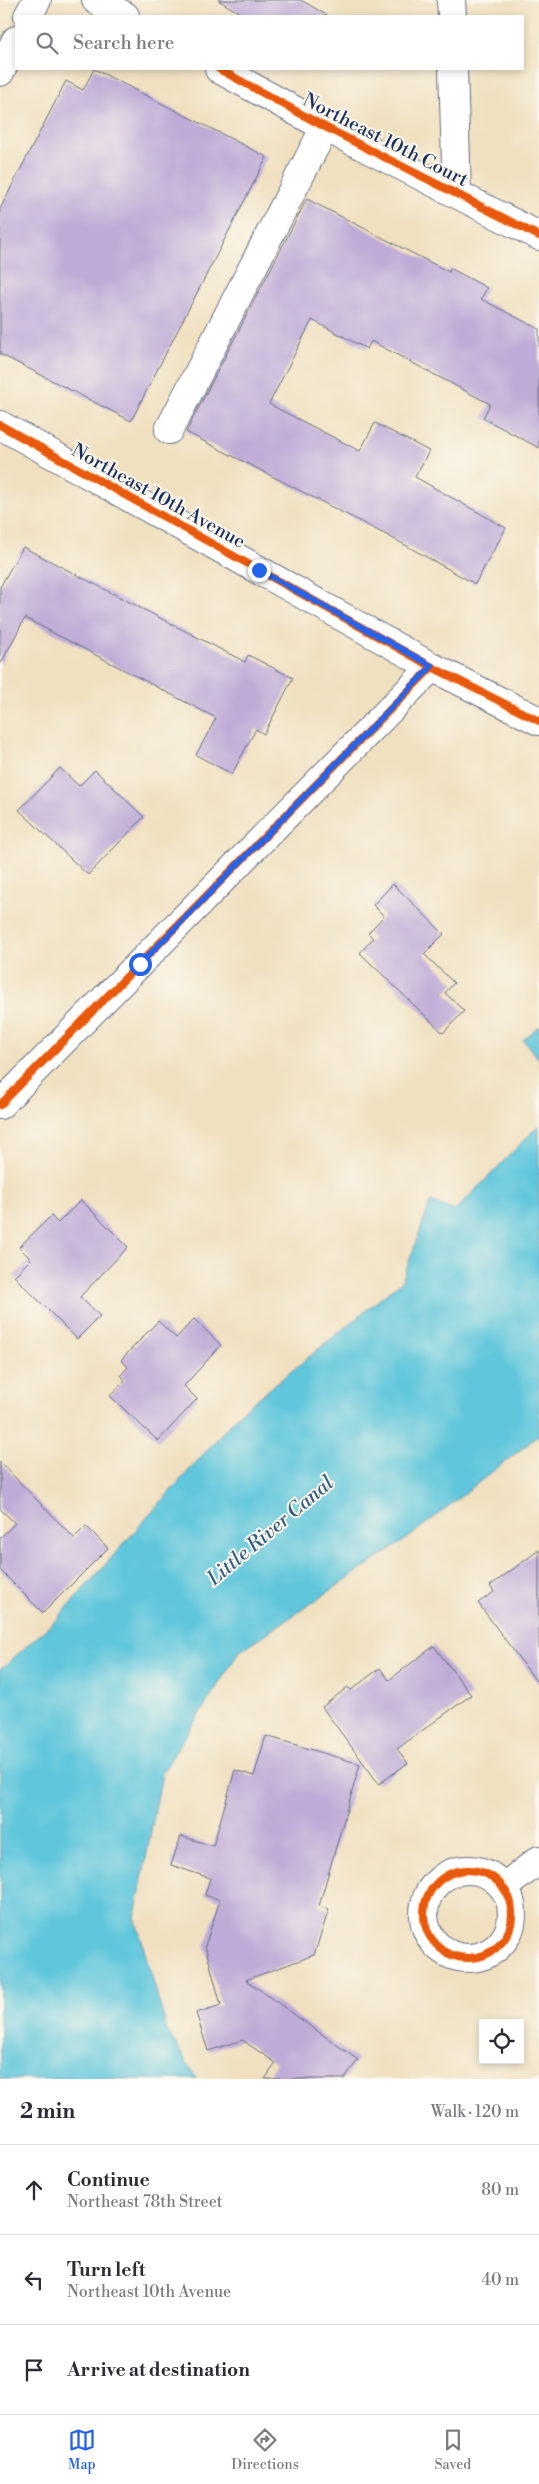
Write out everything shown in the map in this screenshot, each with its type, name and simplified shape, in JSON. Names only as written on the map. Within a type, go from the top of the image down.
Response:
[{"type":"street","points":[[29,15],[37,0]]},
{"type":"street","points":[[96,0],[124,15]]},
{"type":"street","points":[[451,0],[452,15]]},
{"type":"street","points":[[0,72],[15,42]]},
{"type":"street","name":"Northeast 10th Court","points":[[221,70],[325,127],[539,236]]},
{"type":"street","points":[[453,70],[457,194]]},
{"type":"street","points":[[169,430],[325,127]]},
{"type":"street","name":"Northeast 10th Avenue","points":[[0,425],[432,666],[539,721]]},
{"type":"street","points":[[0,1105],[432,666]]},
{"type":"street","points":[[504,1887],[539,1860]]},
{"type":"water","points":[[539,1026],[539,1059],[523,1040]]},
{"type":"water","name":"Little River Canal","points":[[539,1125],[539,1435],[408,1538],[239,1652],[162,1773],[135,1917],[167,2030],[197,2079],[0,2079],[0,1670],[57,1619],[240,1413],[402,1281],[431,1201],[455,1211]]},
{"type":"building","points":[[218,0],[301,0],[326,15],[243,15]]},
{"type":"building","points":[[93,70],[96,70],[267,157],[131,421],[0,354],[0,209],[66,81],[83,90]]},
{"type":"building","points":[[307,199],[449,272],[450,268],[487,288],[481,299],[539,329],[539,448],[483,418],[490,404],[371,341],[367,349],[312,320],[269,404],[360,451],[375,423],[429,451],[415,477],[506,528],[475,584],[398,541],[186,432]]},
{"type":"building","points":[[23,547],[245,662],[248,655],[293,678],[264,734],[256,729],[232,774],[196,755],[216,718],[25,618],[0,665],[0,587]]},
{"type":"building","points":[[60,768],[79,786],[95,770],[144,817],[88,875],[19,810]]},
{"type":"building","points":[[393,884],[444,934],[424,954],[454,983],[445,993],[464,1011],[443,1033],[360,953],[373,938],[368,933],[384,916],[373,905]]},
{"type":"building","points":[[81,1200],[128,1247],[80,1297],[100,1316],[77,1339],[14,1276],[31,1259],[19,1247],[51,1216],[58,1223]]},
{"type":"building","points":[[194,1319],[221,1345],[184,1386],[197,1399],[158,1441],[110,1396],[125,1380],[121,1375],[128,1367],[121,1360],[158,1321],[176,1338]]},
{"type":"building","points":[[0,1462],[74,1538],[86,1526],[108,1548],[43,1613],[0,1570],[0,1538],[15,1523],[0,1509]]},
{"type":"building","points":[[539,1550],[539,1685],[478,1603],[494,1592],[490,1586]]},
{"type":"building","points":[[434,1646],[471,1695],[397,1749],[408,1763],[379,1784],[322,1707],[348,1687],[351,1690],[380,1668],[389,1680]]},
{"type":"building","points":[[266,1736],[360,1764],[319,1906],[329,1909],[314,1955],[246,1980],[358,2060],[344,2079],[265,2079],[276,2063],[242,2040],[208,2051],[196,2013],[221,2005],[205,1946],[220,1900],[205,1895],[210,1878],[171,1865],[181,1836],[213,1846],[235,1770],[254,1776]]},
{"type":"cycle path","points":[[221,70],[325,127],[539,236]]},
{"type":"cycle path","points":[[0,425],[432,667],[539,721]]},
{"type":"cycle path","points":[[0,1105],[432,667]]},
{"type":"cycle path","points":[[468,1870],[485,1873],[499,1883],[509,1897],[512,1914],[509,1931],[499,1945],[485,1955],[468,1958],[451,1955],[437,1945],[427,1931],[424,1914],[427,1897],[437,1883],[451,1873],[468,1870]]},
{"type":"route","points":[[140,964],[432,666],[259,570]]}]
